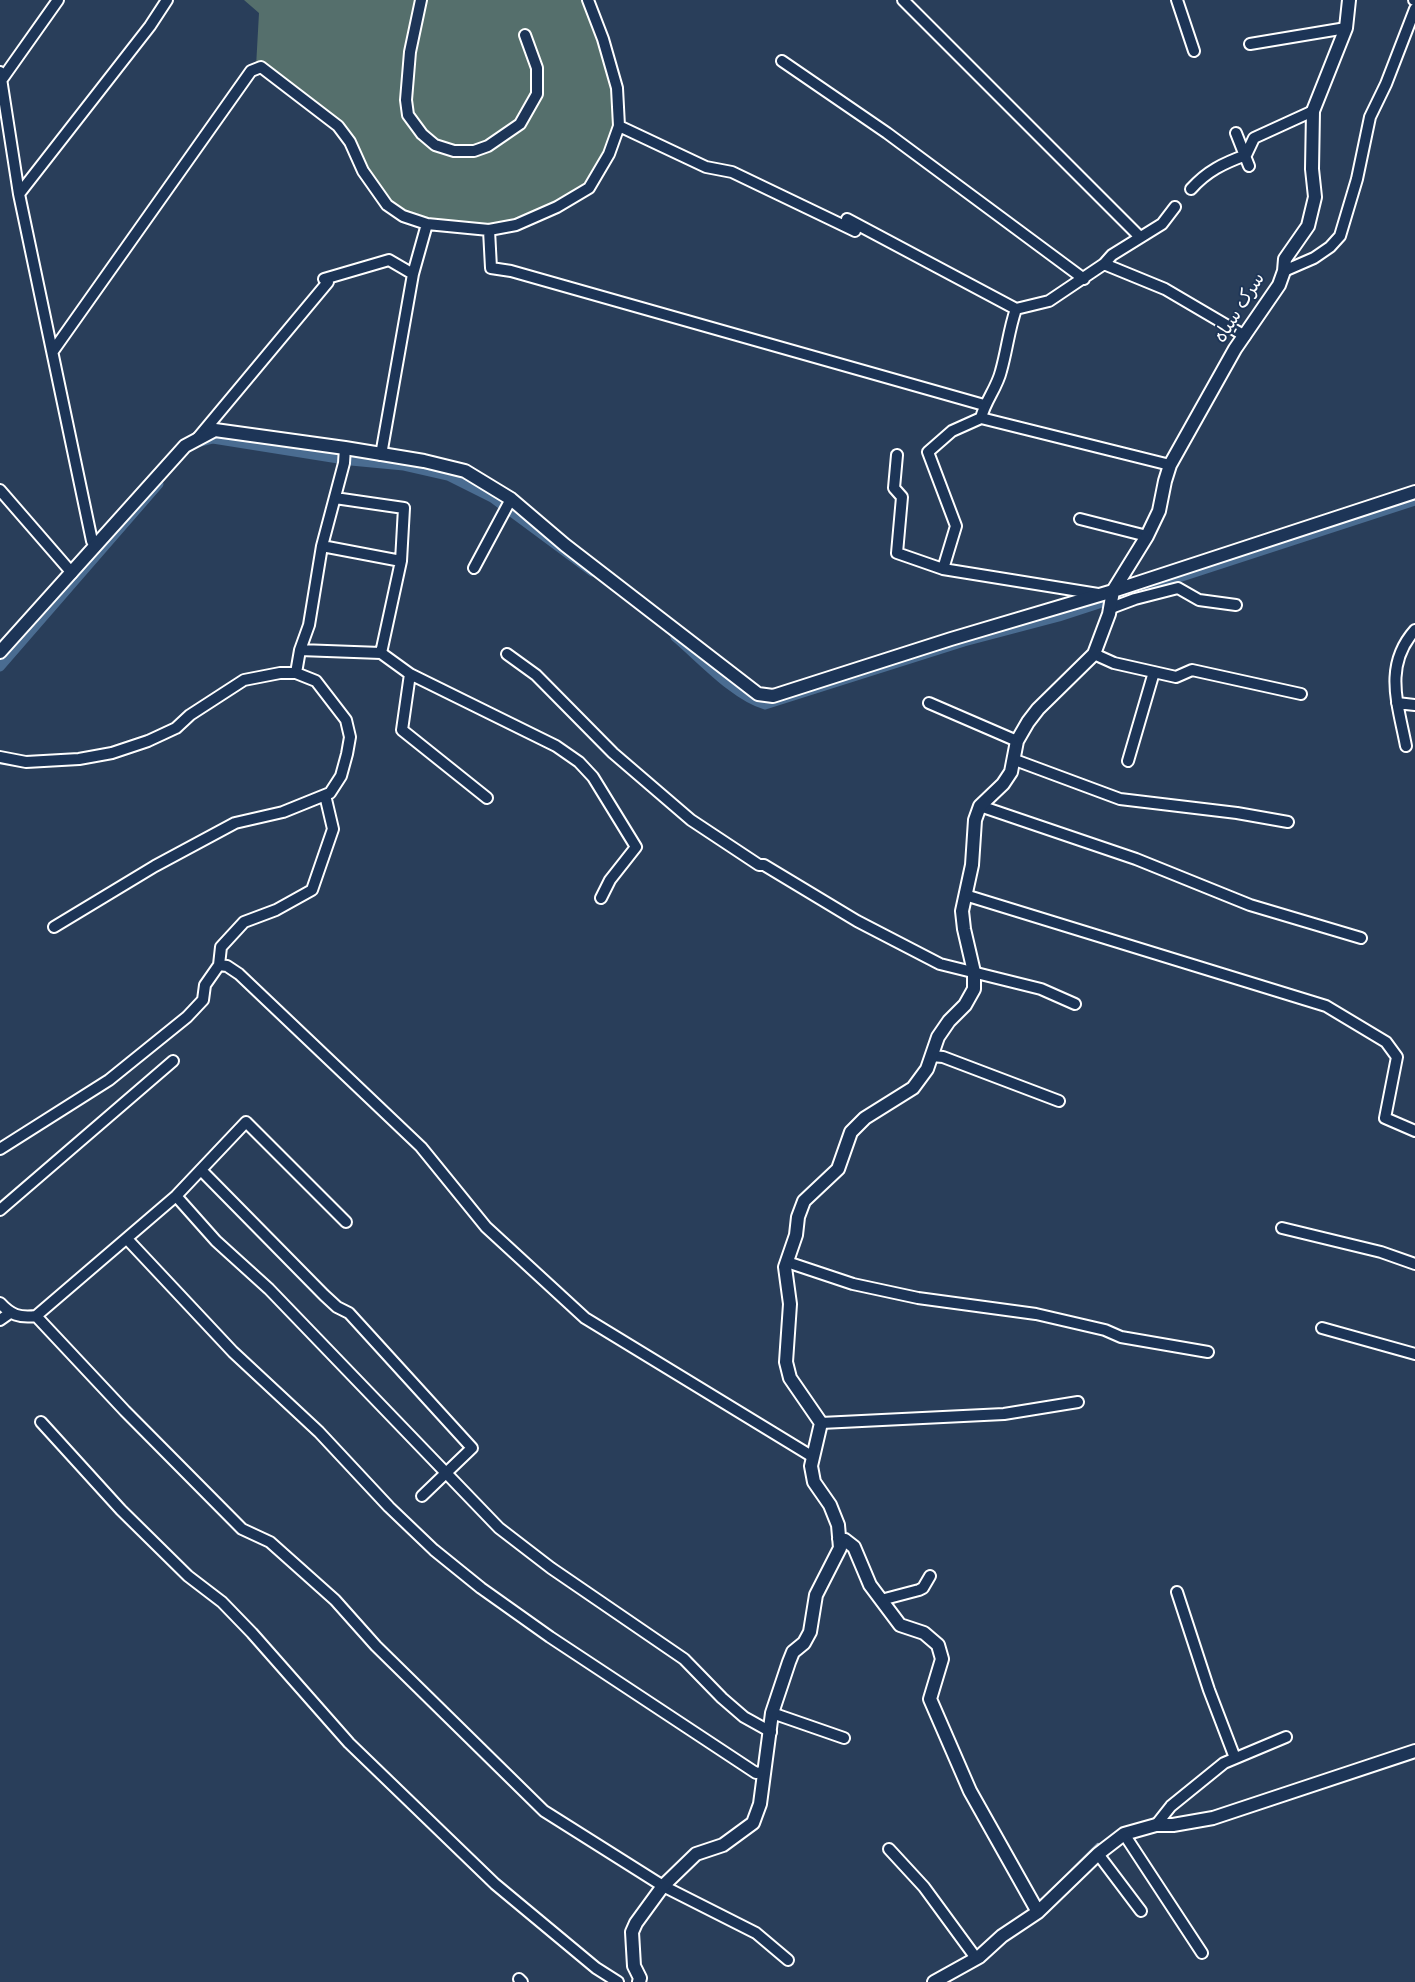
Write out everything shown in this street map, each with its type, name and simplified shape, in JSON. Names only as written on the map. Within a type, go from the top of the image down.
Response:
[{"type":"street","points":[[58,0],[0,79],[19,194],[92,541],[95,546]]},
{"type":"street","points":[[19,194],[150,26],[167,0]]},
{"type":"street","points":[[421,0],[410,52],[406,100],[408,115],[422,134],[435,145],[454,151],[474,151],[488,146],[520,124],[537,94],[537,68],[525,35]]},
{"type":"street","points":[[53,351],[256,67],[261,67],[338,126],[350,142],[363,171],[386,205],[403,216],[427,224],[489,230],[516,225],[557,208],[589,188],[609,154],[619,126],[617,88],[603,39],[588,0]]},
{"type":"street","points":[[903,0],[1140,237]]},
{"type":"street","points":[[1177,0],[1194,51]]},
{"type":"street","name":"سرک سیاه","points":[[1094,654],[1110,599],[1147,536],[1159,510],[1164,481],[1170,465],[1203,409],[1215,384],[1279,284],[1284,271],[1285,259],[1308,226],[1315,197],[1312,169],[1313,111],[1346,28],[1349,0]]},
{"type":"street","points":[[1284,271],[1314,258],[1330,247],[1340,236],[1357,179],[1370,117],[1386,84],[1415,9]]},
{"type":"street","points":[[1250,44],[1346,28]]},
{"type":"street","points":[[782,61],[887,133],[1084,279]]},
{"type":"street","points":[[1191,189],[1204,175],[1222,163],[1246,155],[1254,138],[1313,111]]},
{"type":"street","points":[[619,126],[706,167],[732,172],[874,241]]},
{"type":"street","points":[[1236,133],[1249,166]]},
{"type":"street","points":[[847,219],[1016,308],[1049,301],[1058,293],[1084,279],[1104,264],[1112,255],[1162,224],[1175,207]]},
{"type":"street","points":[[381,455],[413,274],[427,224]]},
{"type":"street","points":[[489,230],[491,268],[511,270],[984,405]]},
{"type":"street","points":[[0,652],[186,446],[196,439],[328,282],[324,279],[388,260],[413,274]]},
{"type":"street","points":[[1104,264],[1165,289],[1245,336]]},
{"type":"street","points":[[981,418],[984,405],[997,385],[1008,330],[1016,308]]},
{"type":"street","points":[[943,569],[956,526],[928,452],[952,431],[981,418],[1170,465]]},
{"type":"street","points":[[196,439],[210,435],[215,430],[345,455],[381,455],[424,461],[465,471],[564,544],[758,694],[773,696],[951,639],[1110,599],[1415,492]]},
{"type":"street","points":[[897,454],[894,488],[902,497],[897,553],[943,569],[1110,599],[1135,599],[1178,588],[1199,600],[1236,605]]},
{"type":"street","points":[[296,673],[300,650],[309,625],[322,546],[345,455]]},
{"type":"street","points":[[0,490],[72,573]]},
{"type":"street","points":[[335,498],[404,508],[401,560],[381,653]]},
{"type":"street","points":[[474,568],[508,504]]},
{"type":"street","points":[[1080,519],[1147,536]]},
{"type":"street","points":[[322,546],[401,560]]},
{"type":"street","points":[[1406,746],[1395,689],[1396,661],[1415,630]]},
{"type":"street","points":[[300,650],[381,653],[410,674],[556,746],[579,762],[592,777],[636,847],[610,880],[601,898]]},
{"type":"street","points":[[508,654],[536,675],[613,753],[692,820],[758,865],[764,865],[857,922],[940,964],[1040,989],[1075,1004]]},
{"type":"street","points":[[639,1982],[640,1978],[634,1966],[632,1932],[636,1923],[663,1886],[696,1854],[723,1845],[753,1823],[760,1804],[772,1713],[788,1662],[810,1632],[816,1595],[821,1581],[834,1562],[840,1548],[838,1525],[830,1505],[814,1482],[811,1466],[821,1423],[790,1378],[786,1362],[790,1304],[785,1267],[796,1235],[798,1217],[804,1201],[838,1169],[851,1132],[864,1118],[912,1088],[927,1069],[938,1037],[948,1021],[965,1005],[974,989],[974,972],[964,929],[962,911],[972,864],[975,820],[980,806],[1003,784],[1011,772],[1015,760],[1017,741],[1038,709],[1094,654],[1114,663],[1176,677],[1192,670],[1301,694]]},
{"type":"street","points":[[1128,760],[1154,672]]},
{"type":"street","points":[[0,757],[26,762],[79,759],[112,753],[176,728],[190,715],[244,680],[280,673],[296,673],[316,680],[346,720],[350,737],[347,754],[341,776],[330,793],[283,812],[235,824],[221,830],[155,866],[54,927]]},
{"type":"street","points":[[410,674],[402,730],[487,798]]},
{"type":"street","points":[[929,703],[1017,741]]},
{"type":"street","points":[[1398,703],[1415,705]]},
{"type":"street","points":[[1015,760],[1120,799],[1237,813],[1288,822]]},
{"type":"street","points":[[0,1149],[109,1080],[187,1017],[203,1000],[205,985],[219,965],[221,947],[244,922],[276,910],[312,890],[333,829],[325,795]]},
{"type":"street","points":[[980,806],[1136,859],[1250,905],[1361,938]]},
{"type":"street","points":[[965,895],[1326,1006],[1386,1042],[1397,1057],[1385,1118],[1415,1131]]},
{"type":"street","points":[[219,965],[227,966],[239,974],[321,1050],[421,1147],[486,1227],[586,1318],[813,1457]]},
{"type":"street","points":[[931,1056],[943,1057],[1059,1101]]},
{"type":"street","points":[[0,1210],[173,1061]]},
{"type":"street","points":[[0,1303],[10,1313],[23,1318],[36,1316],[128,1240],[176,1196],[246,1122],[346,1222]]},
{"type":"street","points":[[201,1170],[324,1295],[337,1307],[350,1313],[472,1448],[444,1472],[422,1496]]},
{"type":"street","points":[[176,1196],[216,1241],[269,1289],[498,1528],[551,1568],[684,1659],[722,1698],[744,1717],[771,1732]]},
{"type":"street","points":[[1282,1228],[1381,1252],[1415,1264]]},
{"type":"street","points":[[128,1240],[233,1352],[319,1432],[389,1507],[434,1550],[481,1588],[550,1637],[756,1773],[764,1772]]},
{"type":"street","points":[[786,1262],[853,1284],[918,1298],[1036,1314],[1105,1330],[1121,1337],[1208,1352]]},
{"type":"street","points":[[0,1320],[10,1313]]},
{"type":"street","points":[[36,1316],[125,1411],[242,1529],[270,1542],[335,1600],[376,1646],[544,1812],[663,1886],[756,1933],[788,1960]]},
{"type":"street","points":[[1322,1328],[1415,1354]]},
{"type":"street","points":[[821,1423],[1004,1414],[1078,1402]]},
{"type":"street","points":[[41,1422],[121,1510],[188,1576],[222,1602],[252,1632],[349,1743],[495,1884],[596,1968],[617,1982]]},
{"type":"street","points":[[839,1539],[845,1540],[854,1547],[870,1585],[900,1625],[924,1633],[938,1645],[942,1659],[930,1699],[970,1791],[1036,1907]]},
{"type":"street","points":[[881,1600],[919,1590],[923,1588],[930,1576]]},
{"type":"street","points":[[1177,1592],[1209,1690],[1235,1758]]},
{"type":"street","points":[[772,1713],[844,1738]]},
{"type":"street","points":[[1156,1825],[1171,1806],[1224,1763],[1286,1738]]},
{"type":"street","points":[[934,1982],[976,1958],[1124,1834],[1156,1825],[1173,1825],[1213,1818],[1415,1751]]},
{"type":"street","points":[[1124,1834],[1202,1953]]},
{"type":"street","points":[[889,1849],[924,1887],[976,1958]]},
{"type":"street","points":[[1098,1854],[1141,1911]]},
{"type":"green space","points":[[244,0],[588,0],[603,39],[619,126],[589,188],[516,225],[427,224],[387,205],[350,142],[256,67],[259,13]]},
{"type":"waterway","points":[[201,442],[213,439],[351,461],[404,466],[448,476],[492,498],[592,572]]},
{"type":"waterway","points":[[0,667],[159,484]]},
{"type":"waterway","points":[[675,637],[729,685],[741,694],[765,705],[964,642],[1059,617],[1415,501]]},
{"type":"waterway","points":[[1072,1870],[1098,1844]]}]
